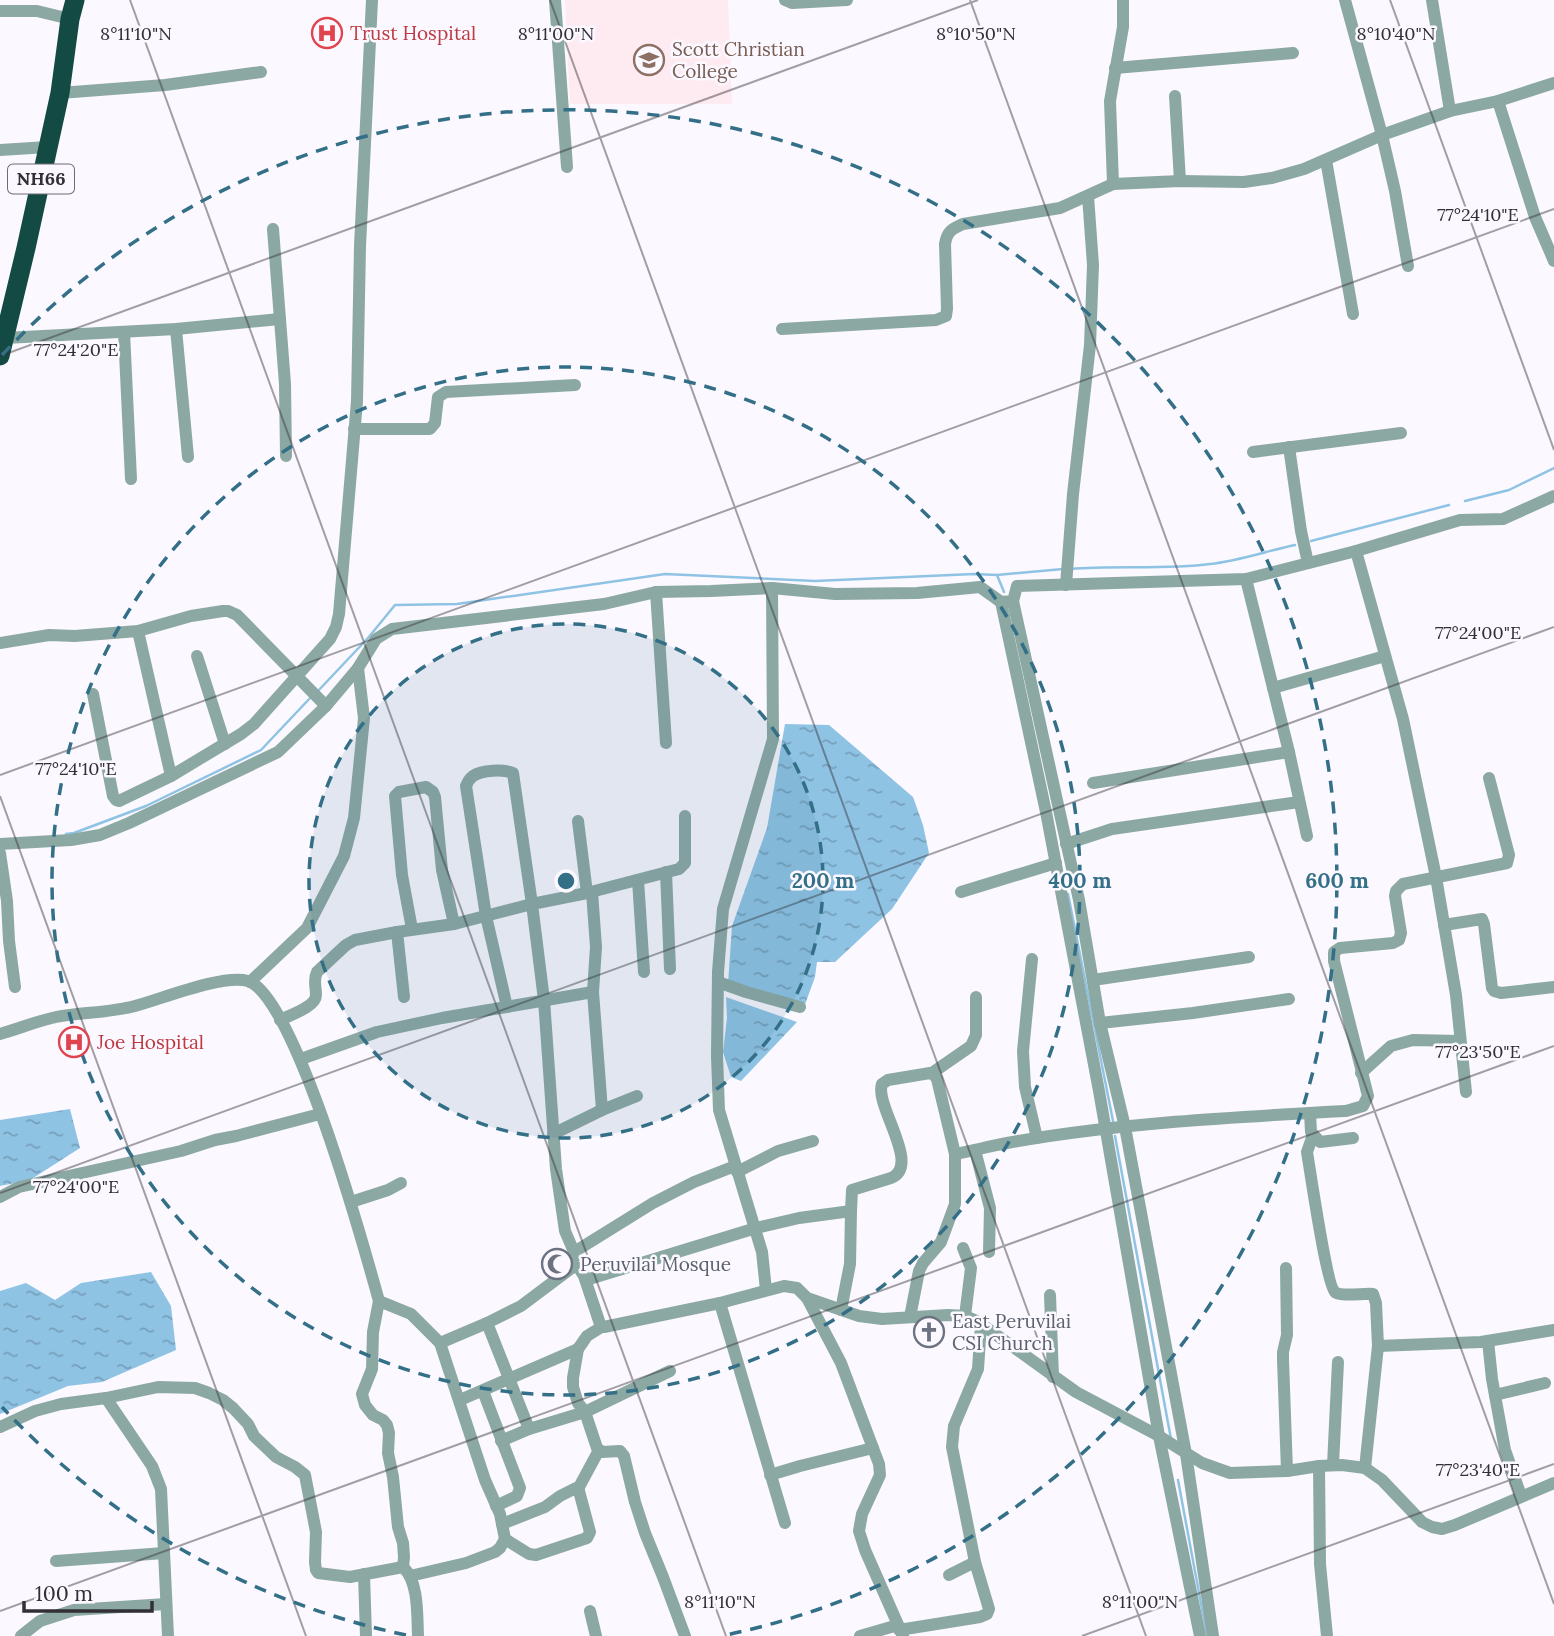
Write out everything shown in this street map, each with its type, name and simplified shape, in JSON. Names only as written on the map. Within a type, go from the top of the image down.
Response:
[{"type":"highway","name":"NH66","points":[[1,352],[60,93],[73,9]]},
{"type":"street","points":[[1,0],[0,11],[73,9]]},
{"type":"street","points":[[93,694],[115,799],[121,801],[171,776],[254,724],[330,639],[336,627],[357,401],[361,232],[372,0]]},
{"type":"street","points":[[555,0],[567,167]]},
{"type":"street","points":[[785,0],[847,0]]},
{"type":"street","points":[[1113,184],[1110,102],[1123,27],[1123,0]]},
{"type":"street","points":[[1345,0],[1382,135],[1408,266]]},
{"type":"street","points":[[1432,0],[1450,111]]},
{"type":"street","points":[[1115,68],[1293,53]]},
{"type":"street","points":[[60,93],[165,85],[261,72]]},
{"type":"street","points":[[782,329],[936,320],[946,316],[944,244],[946,236],[953,229],[963,225],[1060,208],[1113,184],[1180,181],[1244,183],[1263,180],[1304,169],[1382,135],[1450,111],[1498,101],[1554,83]]},
{"type":"street","points":[[1175,96],[1180,181]]},
{"type":"street","points":[[1498,101],[1535,217],[1554,261]]},
{"type":"street","points":[[0,150],[48,147]]},
{"type":"street","points":[[1326,160],[1353,314]]},
{"type":"street","points":[[1066,585],[1090,345],[1093,265],[1088,196]]},
{"type":"street","points":[[273,229],[285,384],[286,456]]},
{"type":"street","points":[[1,352],[124,332],[280,319]]},
{"type":"street","points":[[176,329],[188,457]]},
{"type":"street","points":[[124,332],[131,479]]},
{"type":"street","points":[[354,429],[430,429],[435,423],[438,397],[446,392],[575,385]]},
{"type":"street","points":[[1253,452],[1401,433]]},
{"type":"street","points":[[1289,447],[1308,563]]},
{"type":"street","points":[[1200,1636],[1159,1436],[1007,602],[1017,586],[1246,579],[1356,551],[1460,520],[1503,519],[1554,496]]},
{"type":"street","points":[[1356,551],[1403,719],[1436,877],[1456,995],[1466,1093]]},
{"type":"street","points":[[1246,579],[1307,836]]},
{"type":"street","points":[[0,845],[100,835],[278,752],[318,698],[358,668],[376,639],[392,629],[604,604],[656,592],[772,588],[835,594],[917,593],[980,587],[1007,602],[1079,900],[1100,1023],[1125,1127],[1186,1454],[1213,1636]]},
{"type":"street","points":[[766,1290],[762,1252],[719,1110],[717,1056],[723,909],[773,739],[772,588]]},
{"type":"street","points":[[656,592],[666,743]]},
{"type":"street","points":[[0,643],[49,635],[75,636],[138,631],[191,616],[228,611],[237,615],[318,698]]},
{"type":"street","points":[[138,631],[171,776]]},
{"type":"street","points":[[197,656],[225,744]]},
{"type":"street","points":[[1273,688],[1385,656]]},
{"type":"street","points":[[250,982],[307,928],[344,856],[354,818],[364,718],[358,668]]},
{"type":"street","points":[[1093,783],[1289,752]]},
{"type":"street","points":[[507,1007],[486,916],[466,786],[474,775],[485,772],[513,773],[544,1000],[556,1169],[565,1231],[603,1326]]},
{"type":"street","points":[[955,1154],[1037,1138],[1125,1127],[1346,1111],[1363,1106],[1368,1096],[1334,952],[1340,948],[1393,943],[1399,940],[1401,933],[1395,896],[1399,887],[1408,882],[1507,863],[1508,850],[1489,778]]},
{"type":"street","points":[[412,929],[402,874],[394,796],[400,792],[426,787],[435,797],[442,870],[454,923]]},
{"type":"street","points":[[1066,844],[1112,829],[1299,802]]},
{"type":"street","points":[[280,1020],[313,1004],[317,997],[314,977],[317,972],[355,940],[486,916],[683,867],[685,816]]},
{"type":"street","points":[[578,821],[596,947],[593,992],[602,1110]]},
{"type":"street","points":[[0,853],[7,901],[4,942],[15,987]]},
{"type":"street","points":[[961,892],[1056,863]]},
{"type":"street","points":[[666,872],[670,969]]},
{"type":"street","points":[[638,880],[644,972]]},
{"type":"street","points":[[1444,925],[1482,919],[1494,991],[1501,993],[1554,987]]},
{"type":"street","points":[[397,932],[404,997]]},
{"type":"street","points":[[1093,980],[1249,957]]},
{"type":"street","points":[[1032,959],[1023,1051],[1025,1087],[1037,1138]]},
{"type":"street","points":[[0,1034],[55,1017],[132,1007],[236,979],[250,982],[260,988],[269,999],[301,1059],[351,1202],[379,1301],[373,1332],[372,1369],[362,1394],[365,1405],[373,1415],[387,1425],[398,1527],[416,1609],[418,1636]]},
{"type":"street","points":[[718,982],[800,1007]]},
{"type":"street","points":[[301,1059],[377,1032],[593,992]]},
{"type":"street","points":[[841,1310],[850,1264],[852,1189],[897,1176],[900,1172],[900,1148],[880,1091],[882,1084],[888,1080],[932,1073],[971,1046],[976,1035],[976,997]]},
{"type":"street","points":[[1100,1023],[1289,999]]},
{"type":"street","points":[[1361,1073],[1391,1046],[1413,1040],[1460,1041]]},
{"type":"street","points":[[910,1317],[919,1270],[941,1242],[955,1203],[955,1154],[937,1079],[932,1073]]},
{"type":"street","points":[[553,1134],[637,1096]]},
{"type":"street","points":[[1310,1113],[1311,1132],[1320,1142],[1353,1138]]},
{"type":"street","points":[[0,1197],[19,1187],[181,1151],[320,1114]]},
{"type":"street","points":[[1313,1135],[1307,1152],[1332,1289],[1339,1294],[1373,1294],[1376,1303],[1378,1346],[1365,1468]]},
{"type":"street","points":[[574,1252],[653,1203],[694,1182],[813,1141]]},
{"type":"street","points":[[975,1150],[990,1208],[989,1252]]},
{"type":"street","points":[[351,1202],[401,1183]]},
{"type":"street","points":[[586,1280],[755,1228],[850,1211]]},
{"type":"street","points":[[963,1248],[971,1268],[965,1315]]},
{"type":"street","points":[[440,1343],[521,1306],[570,1268],[577,1266]]},
{"type":"street","points":[[1286,1268],[1287,1335],[1283,1360],[1287,1471]]},
{"type":"street","points":[[505,1539],[529,1554],[537,1555],[588,1537],[590,1532],[578,1489],[599,1450],[573,1387],[578,1349],[587,1336],[603,1326],[791,1286],[807,1298],[841,1363],[879,1464],[880,1475],[862,1514],[859,1531],[900,1630]]},
{"type":"street","points":[[1050,1295],[1053,1377]]},
{"type":"street","points":[[807,1298],[859,1316],[882,1319],[965,1315],[1076,1392],[1159,1436],[1202,1463],[1230,1473],[1287,1471],[1333,1465],[1365,1468],[1382,1480],[1422,1522],[1432,1527],[1442,1529],[1554,1483]]},
{"type":"street","points":[[0,1427],[35,1411],[61,1404],[158,1387],[195,1388],[223,1400],[242,1417],[254,1436],[276,1457],[295,1466],[305,1475],[316,1532],[315,1562],[318,1573],[350,1577],[406,1572],[466,1563],[495,1552],[505,1539],[502,1524],[440,1343],[411,1314],[379,1301]]},
{"type":"street","points":[[720,1303],[785,1524]]},
{"type":"street","points":[[487,1323],[530,1429]]},
{"type":"street","points":[[860,1636],[987,1614],[988,1605],[975,1562],[952,1447],[954,1426],[978,1369],[981,1324]]},
{"type":"street","points":[[1378,1346],[1488,1341],[1554,1330]]},
{"type":"street","points":[[1488,1341],[1505,1450],[1521,1496]]},
{"type":"street","points":[[460,1400],[578,1349]]},
{"type":"street","points":[[1333,1465],[1338,1362]]},
{"type":"street","points":[[501,1441],[585,1412],[670,1371]]},
{"type":"street","points":[[1495,1395],[1545,1383]]},
{"type":"street","points":[[483,1391],[520,1488],[517,1496],[496,1506]]},
{"type":"street","points":[[106,1398],[152,1466],[161,1489],[168,1636]]},
{"type":"street","points":[[770,1475],[873,1448]]},
{"type":"street","points":[[599,1450],[620,1451],[624,1456],[645,1533],[685,1636]]},
{"type":"street","points":[[1319,1466],[1320,1564],[1327,1636]]},
{"type":"street","points":[[502,1524],[545,1507],[569,1491],[578,1489]]},
{"type":"street","points":[[56,1561],[164,1553]]},
{"type":"street","points":[[949,1575],[975,1562]]},
{"type":"street","points":[[364,1574],[366,1636]]},
{"type":"street","points":[[21,1636],[40,1621],[74,1610],[166,1604]]},
{"type":"street","points":[[590,1611],[596,1636]]},
{"type":"shaded area","name":"Scott Christian College","points":[[565,0],[728,0],[732,104],[570,104]]},
{"type":"water","points":[[785,724],[829,725],[913,797],[929,853],[892,909],[835,962],[817,962],[815,977],[803,1010],[728,984],[732,926],[767,828]]},
{"type":"water","points":[[726,997],[797,1022],[741,1081],[731,1077],[723,1052],[727,1018]]},
{"type":"water","points":[[70,1109],[80,1148],[30,1180],[0,1186],[0,1120]]},
{"type":"water","points":[[151,1272],[171,1306],[176,1350],[102,1382],[68,1386],[0,1414],[0,1291],[26,1283],[55,1300],[81,1283]]},
{"type":"waterway","points":[[1465,501],[1509,490],[1554,468]]},
{"type":"waterway","points":[[1311,541],[1449,505]]},
{"type":"waterway","points":[[1070,569],[1210,564],[1295,545]]},
{"type":"waterway","points":[[317,692],[395,605],[457,604],[665,574],[815,581],[997,575],[1063,569]]},
{"type":"waterway","points":[[997,575],[1004,592]]},
{"type":"waterway","points":[[66,834],[146,806],[261,750],[312,696]]},
{"type":"waterway","points":[[1068,894],[1113,1121]]},
{"type":"waterway","points":[[1115,1136],[1171,1439]]},
{"type":"waterway","points":[[1178,1480],[1207,1636]]},
{"type":"place","name":"Trust Hospital","points":[[327,33]]},
{"type":"place","name":"Scott Christian College","points":[[649,60]]},
{"type":"place","name":"Joe Hospital","points":[[74,1042]]},
{"type":"place","name":"Peruvilai Mosque","points":[[557,1264]]},
{"type":"place","name":"East Peruvilai CSI Church","points":[[929,1332]]}]
